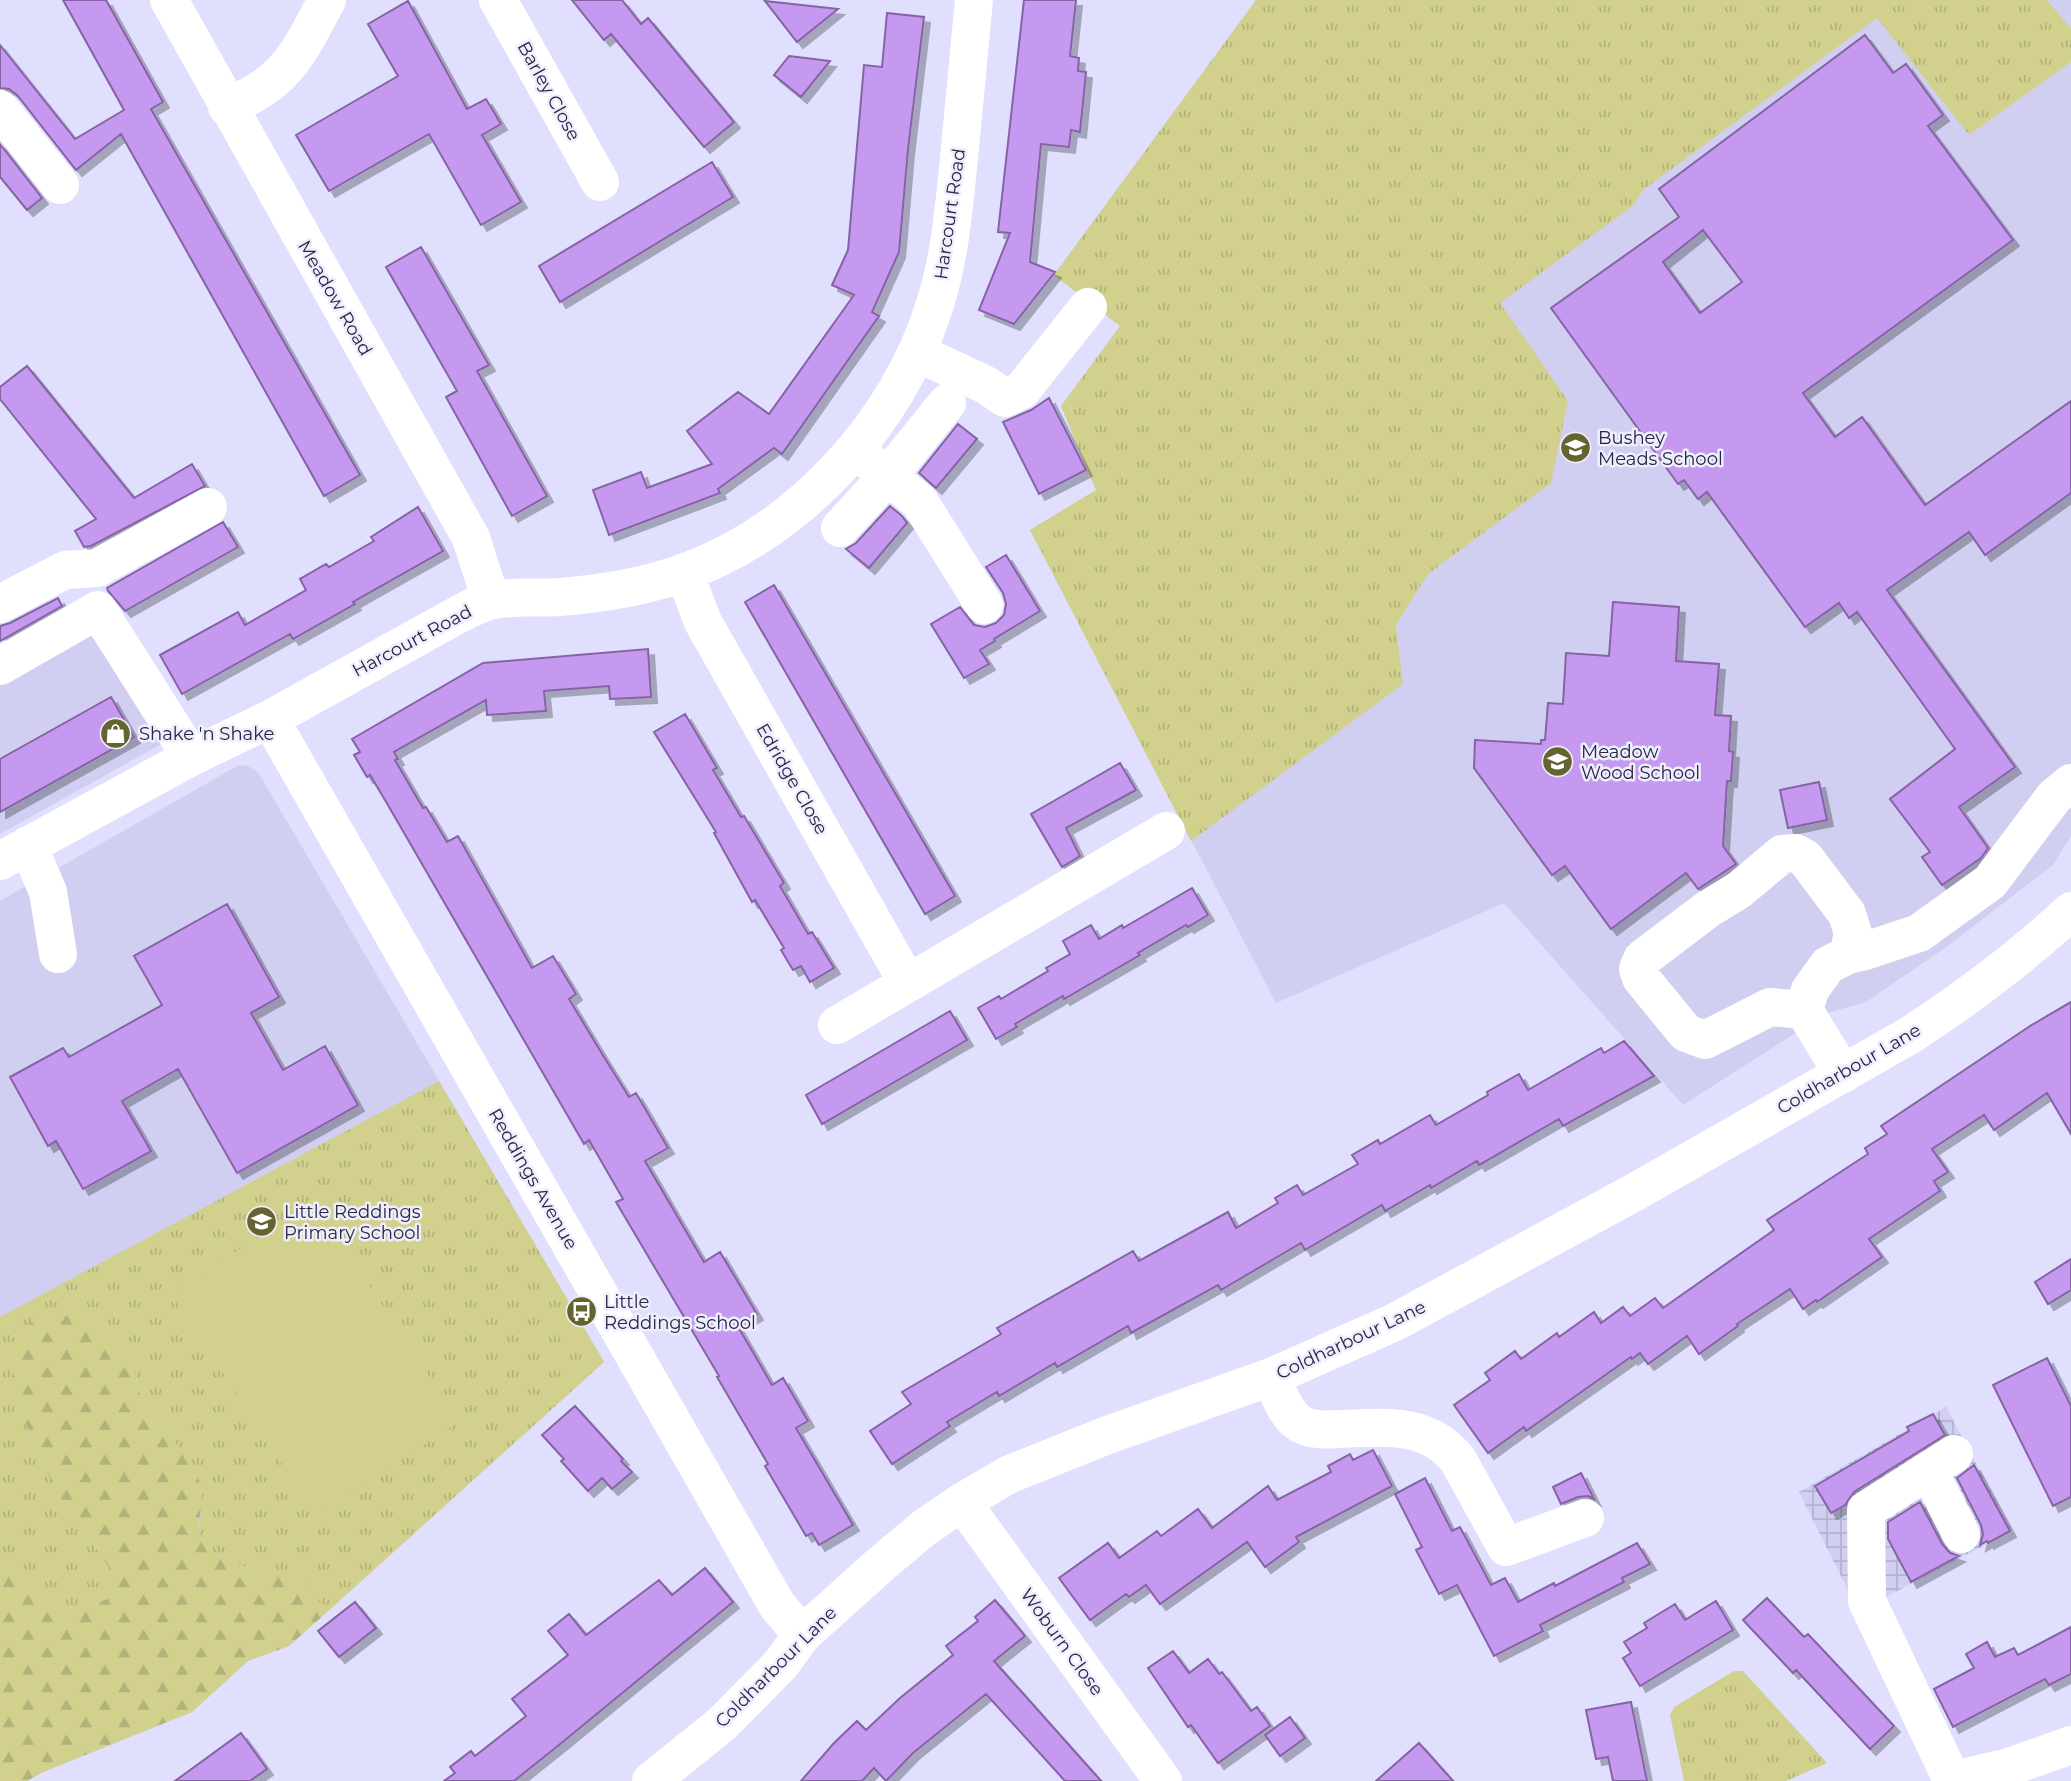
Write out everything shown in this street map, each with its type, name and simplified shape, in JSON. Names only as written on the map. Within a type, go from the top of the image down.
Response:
[{"type":"street","name":"Meadow Road","points":[[169,0],[471,538],[491,600]]},
{"type":"street","points":[[227,107],[269,84],[283,72],[298,52],[327,0]]},
{"type":"street","name":"Barley Close","points":[[498,0],[600,183]]},
{"type":"street","name":"Harcourt Road","points":[[14,853],[191,757],[270,719],[461,613],[491,600],[584,595],[634,587],[684,572],[732,549],[771,526],[808,498],[855,450],[883,414],[918,352],[936,304],[949,248],[974,0]]},
{"type":"street","points":[[0,109],[60,185]]},
{"type":"street","points":[[918,352],[986,384],[1005,398],[1022,390],[1088,307]]},
{"type":"street","points":[[840,528],[888,476],[947,403]]},
{"type":"street","points":[[855,450],[919,501],[984,605]]},
{"type":"street","points":[[0,604],[65,570],[97,568],[208,507]]},
{"type":"street","name":"Edridge Close","points":[[684,572],[702,622],[907,982]]},
{"type":"street","points":[[0,666],[98,610],[191,757]]},
{"type":"street","name":"Reddings Avenue","points":[[270,719],[777,1605],[802,1635]]},
{"type":"street","points":[[1843,1074],[1804,1010],[1815,980],[1828,965],[1848,955],[1919,933],[1990,882],[2054,797],[2071,783]]},
{"type":"street","points":[[837,1025],[1166,831]]},
{"type":"street","points":[[14,853],[48,892],[58,954]]},
{"type":"street","points":[[1804,1010],[1770,1007],[1705,1040],[1686,1033],[1641,978],[1638,969],[1642,959],[1708,909],[1739,890],[1782,854],[1797,853],[1805,858],[1847,914],[1853,933],[1848,955]]},
{"type":"street","name":"Coldharbour Lane","points":[[652,1781],[723,1723],[781,1664],[802,1635],[880,1564],[924,1528],[962,1502],[1010,1474],[1105,1436],[1271,1377],[1395,1322],[1494,1270],[1912,1034],[1958,1004],[2010,964],[2071,911]]},
{"type":"street","points":[[1271,1377],[1288,1411],[1297,1422],[1311,1429],[1389,1427],[1417,1431],[1448,1447],[1458,1460],[1506,1547],[1585,1518]]},
{"type":"street","points":[[1961,1534],[1941,1462],[1866,1510],[1867,1601],[1951,1781],[2009,1767],[2071,1745]]},
{"type":"street","name":"Woburn Close","points":[[962,1502],[1163,1781]]},
{"type":"shaded area","name":"Bushey Meads School","points":[[1256,0],[2071,0],[2071,836],[2053,865],[1945,948],[1866,1002],[1827,1013],[1683,1105],[1504,903],[1276,1003],[1030,530],[1096,490],[1061,406],[1120,326],[1054,275]]},
{"type":"shaded area","points":[[92,624],[163,743],[0,834],[0,679]]},
{"type":"shaded area","name":"Little Reddings Primary School","points":[[239,765],[248,766],[258,772],[604,1362],[289,1646],[248,1661],[192,1712],[43,1772],[27,1781],[0,1781],[0,901]]},
{"type":"shaded area","points":[[1946,1407],[2012,1531],[1878,1601],[1933,1761],[1799,1492]]},
{"type":"green space","points":[[1256,0],[2047,0],[2071,29],[2071,62],[1969,135],[1877,18],[1643,190],[1634,205],[1500,303],[1568,401],[1551,483],[1428,574],[1396,625],[1403,684],[1191,841],[1030,530],[1096,490],[1061,406],[1120,326],[1054,275]]},
{"type":"green space","points":[[439,1081],[604,1362],[326,1613],[301,1572],[258,1572],[214,1553],[198,1533],[201,1516],[169,1431],[142,1403],[134,1368],[25,1328],[16,1351],[11,1390],[54,1488],[110,1567],[111,1598],[62,1621],[26,1585],[0,1568],[0,1317]]},
{"type":"green space","points":[[314,1201],[459,1422],[316,1515],[171,1294]]},
{"type":"green space","points":[[39,1316],[73,1316],[100,1330],[121,1346],[134,1368],[142,1403],[169,1431],[203,1487],[198,1533],[214,1553],[258,1572],[302,1572],[326,1613],[289,1646],[248,1661],[192,1712],[43,1772],[27,1781],[0,1781],[0,1568],[26,1585],[62,1621],[111,1597],[109,1567],[54,1488],[11,1390],[15,1351],[25,1328]]},
{"type":"green space","points":[[1734,1671],[1743,1671],[1827,1763],[1786,1781],[1684,1781],[1670,1715],[1674,1707]]},
{"type":"building","points":[[63,0],[106,0],[163,102],[151,109],[360,475],[324,496],[121,134],[76,170],[17,95],[9,89],[0,88],[0,45],[75,139],[124,110]]},
{"type":"building","points":[[572,0],[622,0],[641,24],[648,18],[734,122],[704,147],[611,34],[604,40]]},
{"type":"building","points":[[1024,0],[1076,0],[1070,56],[1079,58],[1078,71],[1086,72],[1080,132],[1071,130],[1069,147],[1041,144],[1030,262],[1055,272],[1014,324],[979,310],[1010,233],[998,232]]},
{"type":"building","points":[[408,1],[467,109],[486,99],[501,124],[482,135],[521,202],[481,225],[429,134],[329,191],[296,135],[398,76],[368,24]]},
{"type":"building","points":[[765,1],[838,9],[797,42]]},
{"type":"building","points":[[887,13],[924,17],[899,252],[872,312],[879,316],[782,454],[774,448],[718,489],[720,493],[609,535],[593,490],[641,472],[647,488],[712,464],[687,431],[738,392],[769,414],[854,295],[832,285],[848,250],[864,65],[882,67]]},
{"type":"building","points":[[1865,35],[1893,73],[1906,64],[1943,115],[1928,126],[2013,240],[1803,393],[1835,437],[1862,417],[1925,505],[2071,401],[2071,493],[1985,555],[1969,532],[1887,590],[2015,767],[1959,807],[1988,848],[1981,858],[1942,885],[1922,857],[1930,852],[1890,799],[1955,749],[1857,612],[1849,618],[1839,603],[1805,627],[1707,492],[1698,499],[1684,480],[1678,484],[1551,308],[1679,217],[1659,189]],"holes":[[[1703,230],[1742,282],[1700,313],[1663,262]]]},
{"type":"building","points":[[789,56],[830,61],[801,97],[774,75]]},
{"type":"building","points":[[0,144],[42,198],[27,210],[0,177]]},
{"type":"building","points":[[712,162],[733,197],[560,302],[539,266]]},
{"type":"building","points":[[421,247],[489,365],[477,371],[547,496],[512,516],[446,397],[457,391],[386,267]]},
{"type":"building","points":[[27,366],[134,498],[192,464],[205,486],[91,546],[84,547],[75,531],[96,519],[0,399],[0,387]]},
{"type":"building","points":[[1049,398],[1086,470],[1039,494],[1003,422],[1031,410]]},
{"type":"building","points":[[958,424],[977,439],[936,488],[919,473]]},
{"type":"building","points":[[890,506],[907,523],[869,568],[846,549],[856,543]]},
{"type":"building","points":[[418,507],[443,551],[293,639],[290,634],[182,694],[160,655],[238,612],[245,625],[306,590],[300,579],[326,564],[329,567],[374,541],[371,537]]},
{"type":"building","points":[[223,522],[238,547],[125,611],[108,591],[107,588]]},
{"type":"building","points":[[1006,555],[1040,611],[980,650],[989,664],[964,678],[931,624],[960,607],[974,625],[985,627],[996,623],[1004,615],[1006,604],[1003,593],[986,567]]},
{"type":"building","points":[[774,585],[955,896],[925,914],[745,602]]},
{"type":"building","points":[[58,598],[62,606],[0,641],[0,626]]},
{"type":"building","points":[[1613,602],[1679,607],[1676,661],[1719,664],[1715,715],[1731,716],[1729,751],[1733,752],[1731,781],[1727,781],[1723,846],[1736,864],[1698,889],[1686,873],[1611,929],[1565,866],[1552,875],[1474,768],[1475,740],[1541,744],[1541,740],[1545,740],[1548,703],[1563,704],[1566,653],[1609,656]]},
{"type":"building","points":[[648,649],[651,697],[610,699],[609,686],[544,691],[546,711],[487,715],[486,700],[394,752],[398,759],[395,760],[447,842],[458,836],[532,968],[553,956],[576,994],[569,999],[629,1097],[636,1093],[668,1148],[645,1161],[704,1262],[720,1252],[757,1314],[737,1325],[772,1385],[783,1378],[808,1421],[796,1428],[853,1525],[819,1545],[812,1533],[806,1536],[765,1466],[768,1464],[717,1377],[719,1376],[616,1202],[623,1199],[589,1140],[584,1144],[385,800],[354,755],[360,752],[352,739],[483,663]]},
{"type":"building","points":[[111,697],[134,737],[0,812],[0,759]]},
{"type":"building","points":[[685,714],[717,768],[713,770],[784,883],[780,886],[808,934],[812,932],[834,968],[810,982],[801,966],[793,970],[781,950],[784,948],[755,900],[752,902],[714,833],[716,832],[654,732]]},
{"type":"building","points":[[1120,763],[1136,790],[1066,828],[1080,856],[1062,867],[1031,814]]},
{"type":"building","points":[[1819,782],[1827,820],[1788,828],[1780,790]]},
{"type":"building","points":[[1192,888],[1208,915],[1138,953],[1140,955],[1064,999],[1063,996],[1015,1024],[1017,1027],[996,1039],[978,1008],[999,996],[1001,999],[1048,971],[1046,968],[1070,954],[1063,941],[1091,925],[1099,939]]},
{"type":"building","points":[[227,904],[279,997],[251,1013],[283,1070],[325,1046],[358,1105],[237,1173],[178,1069],[122,1101],[151,1151],[83,1189],[56,1141],[48,1146],[10,1077],[63,1048],[69,1057],[162,1005],[134,956]]},
{"type":"building","points":[[2071,1002],[2071,1134],[2047,1093],[1994,1130],[1984,1115],[1932,1149],[1948,1172],[1934,1181],[1940,1191],[1869,1239],[1882,1257],[1817,1302],[1816,1300],[1803,1309],[1790,1289],[1737,1324],[1738,1326],[1699,1354],[1687,1336],[1648,1364],[1640,1353],[1632,1359],[1631,1357],[1526,1431],[1524,1427],[1488,1453],[1454,1405],[1490,1380],[1485,1373],[1515,1351],[1521,1359],[1557,1333],[1559,1337],[1594,1312],[1601,1323],[1623,1307],[1630,1316],[1655,1298],[1663,1308],[1774,1230],[1767,1220],[1868,1154],[1865,1148],[1887,1134],[1881,1126],[2030,1026]]},
{"type":"building","points":[[950,1011],[967,1040],[822,1124],[806,1095]]},
{"type":"building","points":[[1624,1041],[1654,1076],[1563,1126],[1559,1119],[1479,1165],[1477,1161],[1385,1211],[1382,1205],[1305,1250],[1301,1243],[1221,1290],[1218,1285],[1131,1333],[1128,1326],[1057,1367],[1055,1363],[999,1396],[997,1392],[947,1422],[950,1426],[892,1464],[870,1431],[911,1404],[902,1392],[1001,1334],[997,1328],[1133,1251],[1139,1261],[1228,1212],[1236,1228],[1278,1203],[1275,1198],[1297,1185],[1303,1195],[1358,1164],[1352,1155],[1378,1140],[1380,1144],[1430,1115],[1436,1125],[1519,1074],[1528,1090],[1601,1048],[1604,1053]]},
{"type":"building","points":[[2071,1259],[2071,1290],[2048,1304],[2035,1282]]},
{"type":"building","points":[[2047,1358],[2071,1406],[2071,1497],[2053,1506],[1993,1385]]},
{"type":"building","points":[[575,1406],[632,1472],[612,1489],[602,1478],[588,1491],[542,1435]]},
{"type":"building","points":[[1933,1414],[1945,1435],[1854,1492],[1845,1505],[1831,1513],[1815,1486],[1909,1431],[1907,1427]]},
{"type":"building","points":[[1373,1450],[1392,1486],[1296,1537],[1299,1542],[1265,1567],[1247,1542],[1160,1604],[1146,1585],[1129,1597],[1126,1594],[1090,1620],[1059,1578],[1108,1543],[1119,1558],[1157,1531],[1161,1536],[1198,1509],[1212,1528],[1268,1486],[1277,1500],[1331,1472],[1328,1466],[1350,1454],[1353,1460]]},
{"type":"building","points":[[1974,1465],[2010,1531],[1980,1545],[1983,1534],[1981,1525],[1957,1478]]},
{"type":"building","points":[[1581,1473],[1594,1499],[1588,1496],[1578,1497],[1561,1504],[1553,1487]]},
{"type":"building","points":[[1425,1478],[1452,1531],[1460,1527],[1491,1585],[1505,1578],[1518,1602],[1554,1583],[1555,1586],[1637,1543],[1650,1564],[1622,1578],[1624,1582],[1540,1625],[1543,1631],[1494,1656],[1457,1585],[1439,1594],[1416,1550],[1422,1547],[1395,1494]]},
{"type":"building","points":[[1920,1502],[1942,1544],[1950,1553],[1959,1556],[1911,1582],[1888,1539],[1888,1522]]},
{"type":"building","points":[[705,1568],[733,1602],[559,1745],[514,1781],[444,1781],[455,1773],[450,1767],[471,1751],[475,1756],[526,1716],[512,1699],[568,1655],[548,1631],[569,1614],[586,1635],[659,1580],[672,1595]]},
{"type":"building","points":[[1767,1598],[1804,1637],[1808,1634],[1894,1726],[1870,1749],[1796,1670],[1793,1673],[1743,1620]]},
{"type":"building","points":[[995,1600],[1025,1636],[994,1661],[1101,1781],[1065,1781],[986,1694],[913,1753],[886,1781],[874,1768],[862,1781],[801,1781],[857,1721],[866,1730],[953,1655],[946,1646],[978,1621],[975,1617]]},
{"type":"building","points":[[1716,1601],[1733,1630],[1640,1686],[1623,1658],[1631,1653],[1624,1642],[1647,1628],[1644,1623],[1675,1604],[1685,1620]]},
{"type":"building","points":[[355,1602],[376,1628],[339,1657],[318,1631]]},
{"type":"building","points":[[2071,1627],[2071,1674],[2049,1685],[2045,1679],[1953,1727],[1934,1689],[1974,1668],[1966,1654],[1987,1642],[1995,1657],[2014,1648],[2018,1655]]},
{"type":"building","points":[[1173,1651],[1189,1673],[1208,1659],[1219,1674],[1222,1672],[1251,1711],[1257,1707],[1270,1726],[1218,1763],[1191,1725],[1188,1727],[1148,1668]]},
{"type":"building","points":[[1631,1702],[1647,1781],[1613,1781],[1608,1757],[1596,1759],[1586,1710]]},
{"type":"building","points":[[1290,1717],[1305,1738],[1280,1756],[1265,1735]]},
{"type":"building","points":[[241,1733],[267,1769],[250,1781],[175,1781]]},
{"type":"building","points":[[1419,1743],[1453,1781],[1376,1781]]},
{"type":"place","name":"Bushey Meads School","points":[[1575,448]]},
{"type":"place","name":"Shake 'n Shake","points":[[116,734]]},
{"type":"place","name":"Meadow Wood School","points":[[1558,762]]},
{"type":"place","name":"Little Reddings Primary School","points":[[261,1222]]},
{"type":"place","name":"Little Reddings School","points":[[581,1312]]}]
